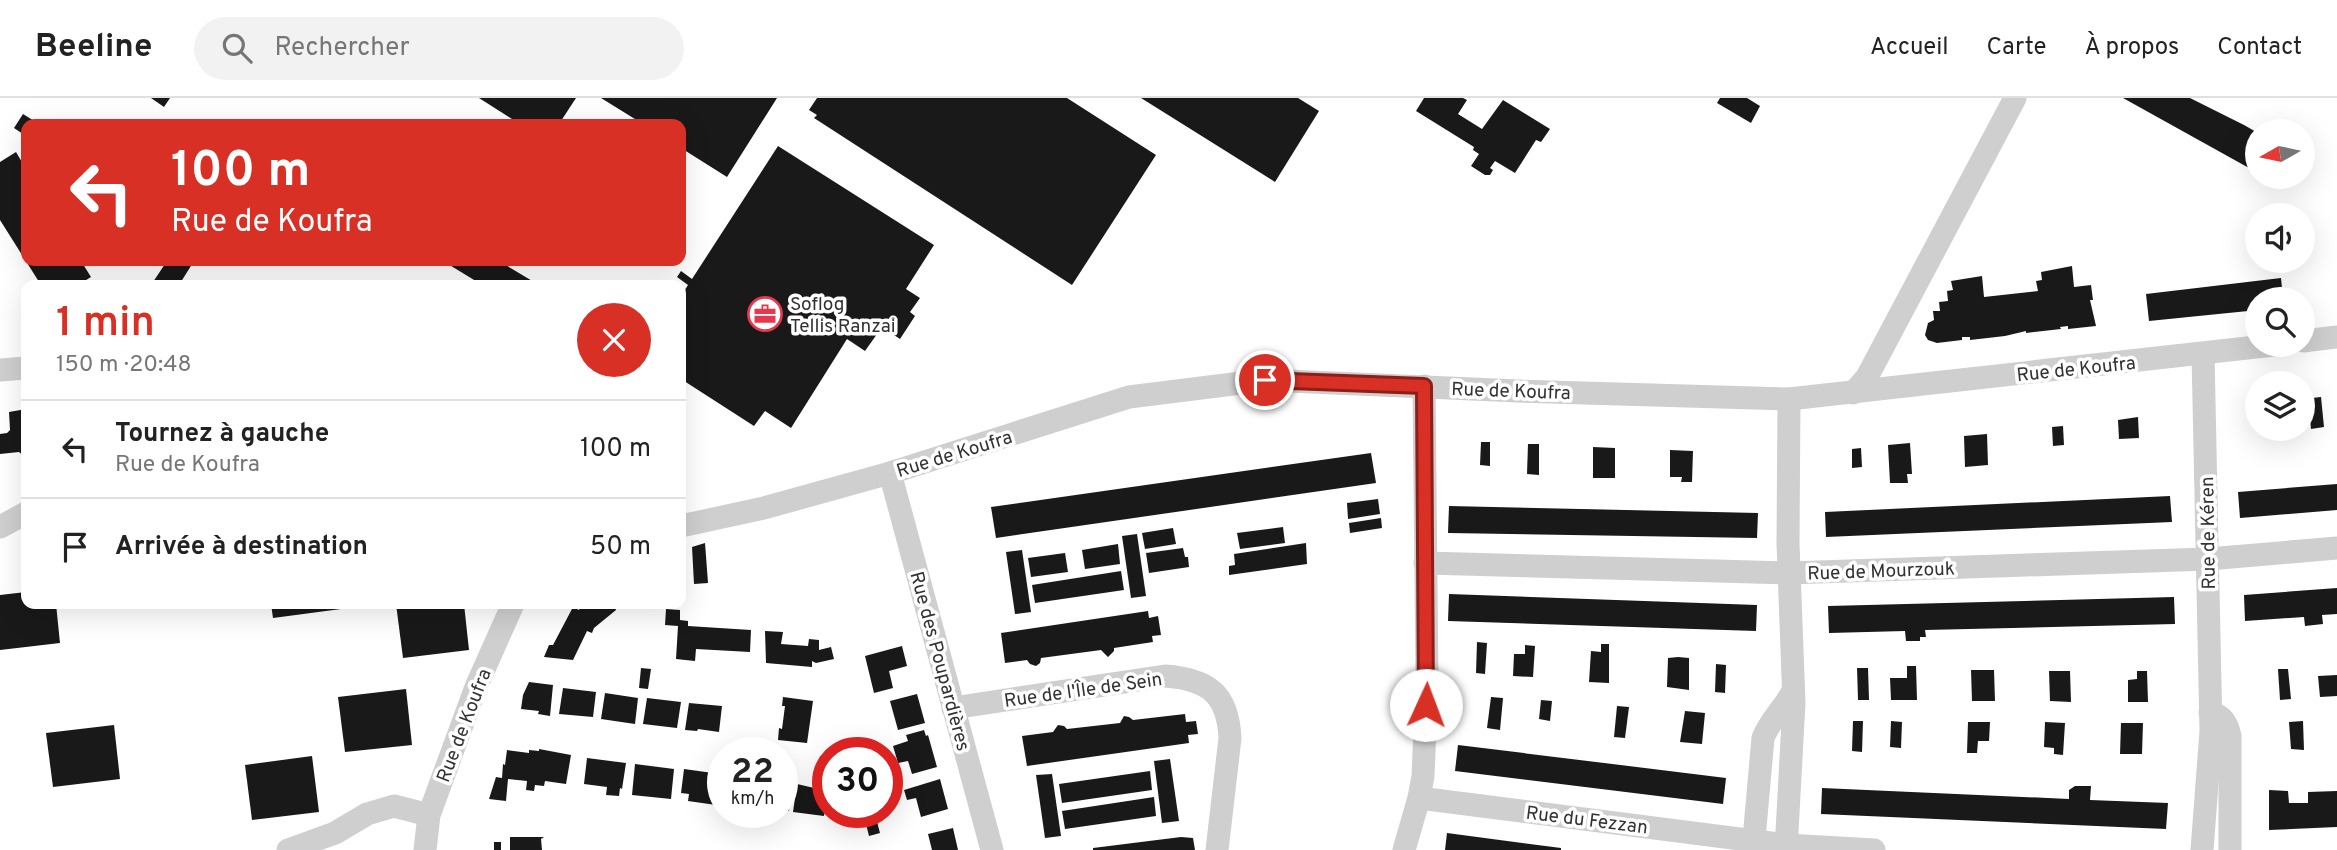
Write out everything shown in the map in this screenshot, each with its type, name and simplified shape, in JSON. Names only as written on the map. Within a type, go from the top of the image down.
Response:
[{"type":"street","points":[[1853,393],[1867,377],[2015,98]]},
{"type":"street","points":[[2315,340],[2337,337]]},
{"type":"street","name":"Rue de Koufra","points":[[686,525],[764,508],[890,473],[1129,397],[1265,380],[1531,392],[1790,398],[2245,349]]},
{"type":"street","name":"Rue de Kéren","points":[[2202,850],[2211,731],[2203,354]]},
{"type":"street","points":[[0,370],[21,368]]},
{"type":"street","points":[[1404,850],[1423,776],[1427,681],[1424,386]]},
{"type":"street","points":[[1790,398],[1789,573],[1794,701],[1786,848],[1874,850]]},
{"type":"street","name":"Rue des Poupardières","points":[[890,473],[992,850]]},
{"type":"street","points":[[0,527],[21,516]]},
{"type":"street","name":"Rue de Mourzouk","points":[[1425,564],[1789,573],[2208,559],[2337,548]]},
{"type":"street","name":"Rue de Koufra","points":[[425,850],[429,815],[475,687],[511,609]]},
{"type":"street","name":"Rue de l'Île de Sein","points":[[953,708],[1165,676],[1196,681],[1221,699],[1229,721],[1230,738],[1216,850]]},
{"type":"street","points":[[1753,845],[1763,738],[1769,725],[1787,704],[1794,701]]},
{"type":"street","points":[[2210,712],[2220,715],[2230,736],[2230,850]]},
{"type":"street","name":"Rue du Fezzan","points":[[1419,798],[1786,848]]},
{"type":"street","points":[[288,850],[335,833],[367,814],[394,806],[429,815]]},
{"type":"building","points":[[151,98],[170,98],[164,107]]},
{"type":"building","points":[[479,98],[576,98],[562,119],[512,119]]},
{"type":"building","points":[[601,98],[777,98],[727,177],[686,151],[686,119],[635,119]]},
{"type":"building","points":[[817,98],[1067,98],[1156,155],[1072,285],[814,118],[817,115],[809,110]]},
{"type":"building","points":[[1141,98],[1298,98],[1319,111],[1275,182]]},
{"type":"building","points":[[1424,98],[1467,100],[1458,114],[1482,129],[1503,100],[1550,129],[1541,142],[1536,140],[1515,173],[1495,161],[1490,168],[1493,170],[1490,175],[1485,175],[1471,166],[1479,154],[1473,150],[1474,147],[1416,111]]},
{"type":"building","points":[[1720,98],[1747,98],[1760,106],[1751,123],[1717,103]]},
{"type":"building","points":[[2123,98],[2190,98],[2244,125],[2245,166]]},
{"type":"building","points":[[23,114],[31,119],[21,119],[21,133],[14,128]]},
{"type":"building","points":[[778,146],[934,245],[906,289],[920,298],[910,312],[915,316],[900,339],[882,327],[865,351],[847,339],[791,428],[765,411],[754,426],[686,382],[688,285],[686,280],[677,277],[681,271],[692,279]]},
{"type":"building","points":[[16,152],[21,160],[21,253],[0,220],[0,162]]},
{"type":"building","points":[[29,266],[84,266],[91,277],[86,280],[38,280]]},
{"type":"building","points":[[164,266],[191,266],[182,280],[154,280]]},
{"type":"building","points":[[451,266],[507,266],[531,280],[474,280]]},
{"type":"building","points":[[2072,266],[2074,287],[2091,285],[2093,300],[2090,300],[2096,326],[2068,329],[2068,326],[1970,340],[1970,337],[1962,337],[1962,340],[1937,343],[1928,340],[1925,335],[1928,323],[1934,320],[1933,311],[1940,311],[1939,302],[1948,301],[1947,291],[1953,290],[1951,281],[1982,276],[1984,297],[2038,291],[2036,281],[2042,280],[2041,272]]},
{"type":"building","points":[[2281,278],[2282,287],[2245,287],[2245,311],[2149,321],[2146,294]]},
{"type":"building","points":[[2321,397],[2324,427],[2315,428],[2315,398]]},
{"type":"building","points":[[21,410],[21,454],[0,454],[0,434],[10,430],[9,412]]},
{"type":"building","points":[[2138,417],[2139,438],[2119,439],[2118,420]]},
{"type":"building","points":[[2063,426],[2064,445],[2053,446],[2052,427]]},
{"type":"building","points":[[1987,434],[1988,465],[1965,467],[1964,436]]},
{"type":"building","points":[[1481,442],[1490,442],[1490,466],[1480,465]]},
{"type":"building","points":[[1910,443],[1912,474],[1907,474],[1908,483],[1890,483],[1888,445]]},
{"type":"building","points":[[1528,444],[1539,444],[1539,475],[1527,474]]},
{"type":"building","points":[[1593,447],[1615,448],[1615,478],[1593,478]]},
{"type":"building","points":[[1861,448],[1862,467],[1852,468],[1852,449]]},
{"type":"building","points":[[1670,450],[1693,451],[1692,482],[1681,482],[1682,477],[1670,477]]},
{"type":"building","points":[[1371,453],[1376,483],[996,538],[991,507]]},
{"type":"building","points":[[2337,484],[2337,510],[2240,518],[2238,492]]},
{"type":"building","points":[[2170,496],[2172,522],[1826,537],[1825,512]]},
{"type":"building","points":[[1378,499],[1380,514],[1348,519],[1347,503]]},
{"type":"building","points":[[1449,506],[1758,513],[1757,538],[1448,533]]},
{"type":"building","points":[[1381,518],[1382,528],[1350,533],[1349,523]]},
{"type":"building","points":[[1283,527],[1285,543],[1240,549],[1237,533]]},
{"type":"building","points":[[1173,528],[1176,544],[1145,549],[1142,533]]},
{"type":"building","points":[[1137,534],[1146,596],[1131,598],[1122,536]]},
{"type":"building","points":[[705,543],[708,583],[694,584],[692,547]]},
{"type":"building","points":[[1306,543],[1307,564],[1229,575],[1229,566],[1235,565],[1234,554]]},
{"type":"building","points":[[1118,544],[1120,564],[1085,569],[1082,550]]},
{"type":"building","points":[[1183,548],[1189,567],[1149,573],[1146,553]]},
{"type":"building","points":[[1022,550],[1031,612],[1015,614],[1006,552]]},
{"type":"building","points":[[1065,553],[1068,572],[1031,577],[1028,558]]},
{"type":"building","points":[[1121,571],[1124,590],[1035,603],[1032,585]]},
{"type":"building","points":[[2337,588],[2337,614],[2322,615],[2323,624],[2305,626],[2304,617],[2245,621],[2244,595]]},
{"type":"building","points":[[21,593],[21,609],[57,609],[60,643],[0,650],[0,595]]},
{"type":"building","points":[[1449,594],[1757,605],[1756,631],[1448,621]]},
{"type":"building","points":[[2174,597],[2175,624],[1925,630],[1926,637],[1920,637],[1920,641],[1906,641],[1905,631],[1829,633],[1828,606]]},
{"type":"building","points":[[272,609],[341,609],[273,618]]},
{"type":"building","points":[[397,609],[465,609],[469,650],[403,658]]},
{"type":"building","points":[[572,609],[616,610],[594,628],[592,633],[587,631],[573,660],[544,657]]},
{"type":"building","points":[[666,609],[680,610],[680,620],[688,621],[688,626],[751,630],[750,652],[696,649],[695,661],[676,659],[678,626],[665,625]]},
{"type":"building","points":[[1148,611],[1149,618],[1158,616],[1161,635],[1152,636],[1153,642],[1114,648],[1108,657],[1101,650],[1041,658],[1036,666],[1027,660],[1005,663],[1001,633]]},
{"type":"building","points":[[765,631],[783,632],[781,644],[808,646],[809,639],[819,640],[819,650],[831,647],[834,659],[816,663],[812,661],[812,667],[766,663]]},
{"type":"building","points":[[1477,642],[1487,643],[1485,674],[1476,673]]},
{"type":"building","points":[[1601,644],[1609,644],[1609,683],[1589,682],[1591,651],[1601,652]]},
{"type":"building","points":[[1525,645],[1535,646],[1533,677],[1513,676],[1514,654],[1525,654]]},
{"type":"building","points":[[902,646],[907,666],[889,671],[893,688],[874,693],[865,656]]},
{"type":"building","points":[[1668,658],[1689,658],[1689,690],[1667,687]]},
{"type":"building","points":[[1716,664],[1726,665],[1725,693],[1715,692]]},
{"type":"building","points":[[1907,666],[1916,666],[1917,700],[1891,700],[1890,678],[1907,678]]},
{"type":"building","points":[[641,668],[651,669],[648,689],[639,688]]},
{"type":"building","points":[[1857,668],[1868,668],[1869,700],[1858,700]]},
{"type":"building","points":[[2278,669],[2288,669],[2291,699],[2280,700]]},
{"type":"building","points":[[1971,670],[1994,670],[1995,701],[1972,701]]},
{"type":"building","points":[[2049,671],[2070,671],[2071,702],[2050,701]]},
{"type":"building","points":[[2137,671],[2147,671],[2148,702],[2128,702],[2128,680],[2137,679]]},
{"type":"building","points":[[2337,675],[2337,696],[2320,697],[2318,676]]},
{"type":"building","points":[[529,682],[553,685],[550,716],[538,714],[539,711],[521,709]]},
{"type":"building","points":[[563,688],[596,692],[593,717],[559,714]]},
{"type":"building","points":[[406,689],[412,745],[345,752],[338,697]]},
{"type":"building","points":[[605,693],[638,698],[635,724],[601,719]]},
{"type":"building","points":[[917,694],[925,723],[898,730],[890,701]]},
{"type":"building","points":[[783,697],[813,701],[807,743],[798,742],[798,737],[778,737],[785,706],[782,706]]},
{"type":"building","points":[[1491,697],[1503,698],[1500,730],[1487,728]]},
{"type":"building","points":[[647,698],[681,702],[677,728],[643,724]]},
{"type":"building","points":[[1541,700],[1552,701],[1550,721],[1539,719]]},
{"type":"building","points":[[689,703],[722,706],[719,732],[685,730]]},
{"type":"building","points":[[1617,706],[1629,707],[1625,738],[1614,737]]},
{"type":"building","points":[[1685,711],[1705,713],[1702,744],[1680,742]]},
{"type":"building","points":[[1185,714],[1186,722],[1196,721],[1198,734],[1188,735],[1189,743],[1027,766],[1022,736],[1053,732],[1058,725],[1067,729],[1120,723],[1124,716],[1133,720]]},
{"type":"building","points":[[1853,721],[1863,721],[1862,752],[1852,751]]},
{"type":"building","points":[[1891,721],[1902,722],[1901,748],[1890,747]]},
{"type":"building","points":[[2303,721],[2304,750],[2291,749],[2289,722]]},
{"type":"building","points":[[1968,722],[1990,722],[1989,741],[1978,741],[1977,753],[1967,753]]},
{"type":"building","points":[[2045,722],[2065,723],[2063,755],[2054,754],[2054,748],[2044,747]]},
{"type":"building","points":[[2121,723],[2143,723],[2142,754],[2120,754]]},
{"type":"building","points":[[114,725],[120,779],[53,787],[46,733]]},
{"type":"building","points":[[924,730],[926,736],[928,735],[937,767],[912,774],[908,761],[903,762],[903,743],[908,741],[906,735]]},
{"type":"building","points":[[1458,745],[1726,778],[1723,804],[1455,771]]},
{"type":"building","points":[[539,749],[571,755],[566,784],[545,781],[544,786],[535,785],[534,791],[526,790],[527,781],[508,779],[506,801],[489,799],[496,777],[502,778],[507,750],[529,753],[529,750]]},
{"type":"building","points":[[312,756],[319,812],[252,820],[245,765]]},
{"type":"building","points":[[587,758],[626,763],[619,796],[606,795],[607,787],[584,784]]},
{"type":"building","points":[[1170,759],[1179,821],[1162,823],[1154,761]]},
{"type":"building","points":[[635,764],[674,769],[671,799],[632,795]]},
{"type":"building","points":[[684,769],[707,772],[707,804],[688,801],[689,794],[681,793]]},
{"type":"building","points":[[1150,771],[1152,790],[1062,803],[1059,784]]},
{"type":"building","points":[[1052,774],[1061,836],[1045,838],[1036,775]]},
{"type":"building","points":[[940,779],[948,809],[921,817],[916,798],[907,800],[904,790]]},
{"type":"building","points":[[798,784],[812,788],[812,814],[798,813]]},
{"type":"building","points":[[2075,786],[2091,786],[2090,800],[2168,803],[2166,829],[1821,814],[1822,788],[2069,799],[2069,790]]},
{"type":"building","points":[[2269,790],[2288,791],[2289,803],[2308,803],[2308,792],[2337,791],[2337,827],[2269,830]]},
{"type":"building","points":[[1154,797],[1156,816],[1065,829],[1062,811]]},
{"type":"building","points":[[867,828],[879,828],[880,833],[869,836]]},
{"type":"building","points":[[953,828],[958,850],[932,850],[928,834]]},
{"type":"building","points":[[1447,833],[1561,848],[1561,850],[1445,850]]},
{"type":"building","points":[[510,837],[544,837],[541,839],[542,850],[510,850]]},
{"type":"building","points":[[1181,837],[1193,838],[1195,850],[1093,850],[1093,848]]},
{"type":"building","points":[[494,842],[501,842],[501,850],[494,850]]},
{"type":"place","name":"Soflog Tellis Ranzai","points":[[765,314]]},
{"type":"route","points":[[1265,380],[1424,386],[1426,705]]}]
